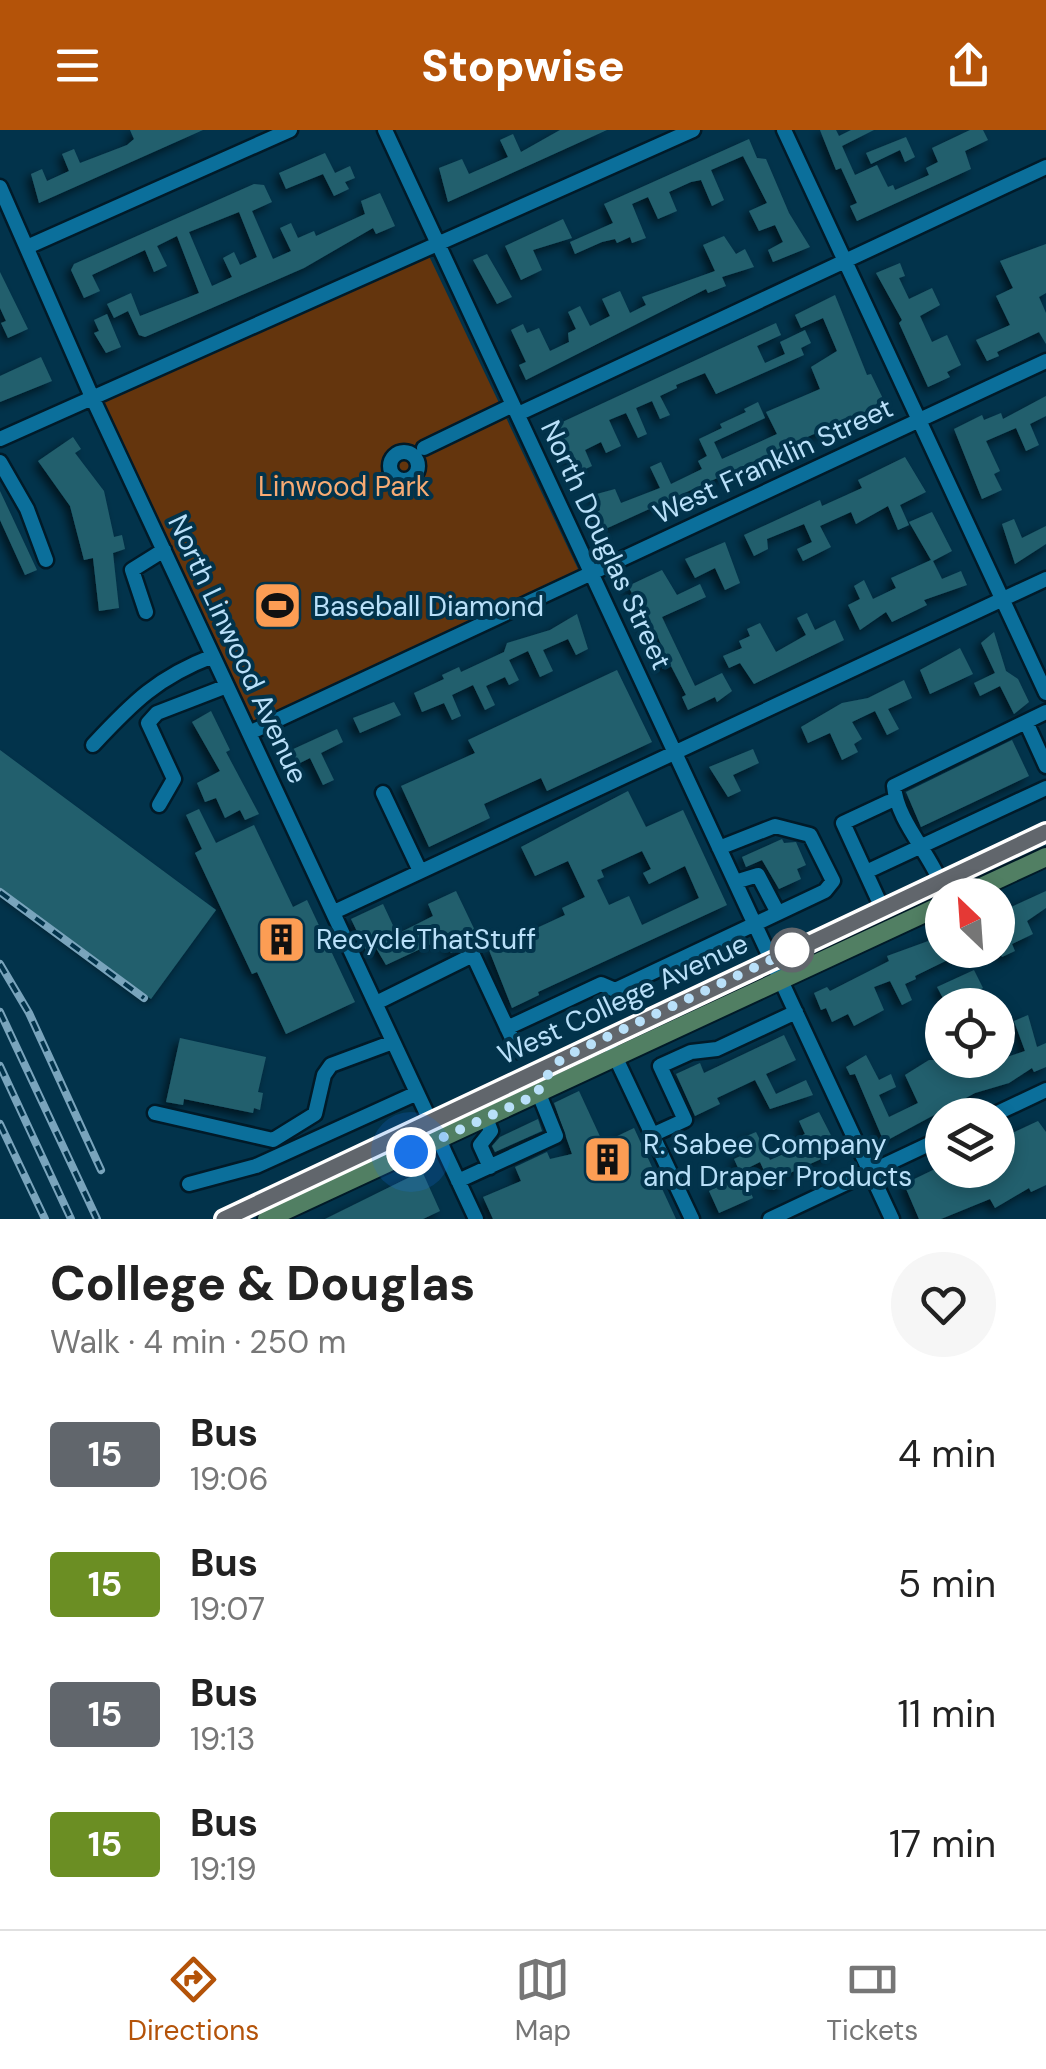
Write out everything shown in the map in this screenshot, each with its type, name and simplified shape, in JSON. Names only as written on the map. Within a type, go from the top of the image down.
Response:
[{"type":"main road","name":"West College Avenue","points":[[946,878],[1046,832]]},
{"type":"main road","points":[[1001,878],[1046,857]]},
{"type":"main road","name":"West College Avenue","points":[[266,1219],[562,1058],[925,888]]},
{"type":"main road","name":"West College Avenue","points":[[224,1219],[434,1130],[486,1118],[925,913]]},
{"type":"main road","points":[[538,1094],[540,1084],[562,1058]]},
{"type":"street","points":[[26,247],[290,130]]},
{"type":"street","name":"North Douglas Street","points":[[385,130],[892,1219]]},
{"type":"street","points":[[0,438],[692,130]]},
{"type":"street","points":[[784,130],[1046,693]]},
{"type":"street","points":[[415,453],[1046,168]]},
{"type":"street","name":"North Linwood Avenue","points":[[0,187],[92,397],[334,912],[458,1181],[471,1218]]},
{"type":"street","name":"West Franklin Street","points":[[250,733],[1046,361]]},
{"type":"street","points":[[0,462],[27,509],[46,560]]},
{"type":"street","points":[[146,612],[132,570],[164,550]]},
{"type":"street","points":[[334,912],[1046,579]]},
{"type":"street","points":[[93,744],[144,690],[180,668],[214,656]]},
{"type":"street","points":[[158,806],[174,778],[148,723],[157,712],[227,686]]},
{"type":"street","points":[[144,690],[157,712]]},
{"type":"street","points":[[939,878],[924,846],[913,834],[894,786],[1046,712]]},
{"type":"street","points":[[1026,722],[1046,766]]},
{"type":"street","points":[[866,872],[1046,788]]},
{"type":"street","points":[[383,793],[420,871]]},
{"type":"street","points":[[882,908],[843,823],[888,802]]},
{"type":"street","points":[[507,1028],[601,984],[615,990],[832,884],[833,877],[814,838],[774,826],[719,848]]},
{"type":"street","points":[[735,882],[758,876],[778,913]]},
{"type":"street","points":[[376,1003],[473,955],[518,1052]]},
{"type":"street","points":[[652,1136],[685,1120],[660,1066],[691,1052],[716,1048],[796,1012]]},
{"type":"street","points":[[680,1028],[691,1052]]},
{"type":"street","points":[[606,1037],[692,1219]]},
{"type":"street","points":[[155,1113],[273,1140],[315,1114],[324,1074],[331,1065],[394,1042]]},
{"type":"street","points":[[1015,1104],[1046,1090]]},
{"type":"street","points":[[190,1184],[269,1161],[417,1093]]},
{"type":"street","points":[[458,1181],[556,1136],[538,1094]]},
{"type":"street","points":[[486,1118],[492,1130],[480,1146],[490,1167]]},
{"type":"street","points":[[770,1219],[925,1146]]},
{"type":"green space","name":"Linwood Park","points":[[429,256],[579,571],[251,723],[102,401]]},
{"type":"building","points":[[130,130],[203,130],[39,203],[31,174],[42,169],[47,181],[69,171],[62,154],[74,149],[80,163],[127,145],[134,139]]},
{"type":"building","points":[[560,130],[607,130],[448,202],[439,168],[462,159],[469,174],[508,157],[500,140],[513,134],[521,152]]},
{"type":"building","points":[[820,130],[836,130],[839,136],[851,130],[874,130],[842,146],[855,175],[877,165],[888,187],[893,185],[895,190],[929,175],[926,168],[938,162],[932,148],[970,130],[983,130],[988,140],[965,151],[971,169],[857,221],[850,206],[857,203],[841,168],[836,170]]},
{"type":"building","points":[[906,137],[915,157],[905,162],[900,150],[871,164],[866,153]]},
{"type":"building","points":[[749,139],[757,158],[766,159],[789,213],[810,247],[773,262],[768,250],[783,242],[775,225],[759,231],[749,211],[767,203],[743,156],[711,170],[724,200],[712,206],[701,180],[691,182],[669,192],[677,211],[658,219],[648,197],[632,204],[646,238],[632,243],[630,237],[617,243],[615,239],[575,254],[570,242],[613,223],[604,204]]},
{"type":"building","points":[[325,153],[335,173],[350,166],[355,178],[345,182],[349,189],[334,196],[323,174],[286,189],[279,173]]},
{"type":"building","points":[[254,184],[264,185],[272,202],[252,211],[273,259],[291,251],[280,228],[291,223],[298,238],[314,231],[316,236],[365,214],[361,201],[380,193],[395,226],[376,234],[373,228],[304,268],[145,337],[139,335],[128,311],[114,318],[107,304],[131,293],[140,316],[199,293],[177,236],[157,246],[167,266],[154,272],[145,250],[92,275],[100,291],[84,298],[71,270],[74,264]],"holes":[[[239,212],[257,257],[240,265],[234,252],[223,258],[232,277],[212,286],[189,232]]]},
{"type":"building","points":[[563,219],[572,238],[533,250],[542,270],[521,280],[505,246]]},
{"type":"building","points":[[724,236],[736,254],[745,249],[754,267],[722,277],[726,286],[708,293],[706,289],[526,380],[519,365],[526,362],[511,330],[523,324],[527,333],[539,328],[550,351],[569,342],[568,333],[576,329],[568,312],[580,306],[590,326],[610,316],[602,299],[620,291],[630,313],[646,305],[642,297],[715,271],[703,245]]},
{"type":"building","points":[[1046,244],[1046,293],[1039,297],[1046,313],[1046,344],[1039,332],[987,361],[976,340],[1010,325],[996,296],[1013,288],[1000,261]]},
{"type":"building","points":[[487,254],[512,297],[497,304],[473,260]]},
{"type":"building","points":[[900,263],[905,276],[899,278],[909,299],[932,288],[940,305],[920,316],[932,342],[947,335],[961,365],[947,372],[950,377],[928,387],[899,323],[902,320],[876,273]]},
{"type":"building","points":[[0,272],[28,329],[8,338],[1,323],[6,321],[0,308]]},
{"type":"building","points":[[835,295],[867,375],[871,374],[887,407],[814,434],[601,531],[593,514],[600,510],[593,495],[615,489],[621,503],[660,488],[650,467],[661,462],[671,484],[702,469],[698,461],[707,456],[699,439],[746,412],[744,409],[758,402],[765,418],[714,442],[722,459],[777,434],[766,412],[820,389],[811,367],[837,351],[823,318],[801,328],[795,315]]},
{"type":"building","points":[[107,314],[121,347],[106,353],[94,333],[99,331],[94,320]]},
{"type":"building","points":[[776,323],[781,335],[757,346],[765,363],[785,354],[780,342],[805,330],[811,343],[801,348],[804,355],[716,394],[705,373],[676,385],[677,388],[660,396],[670,415],[660,419],[652,401],[636,408],[647,434],[638,438],[626,413],[609,420],[621,446],[606,453],[601,442],[585,450],[592,466],[579,472],[554,429],[558,424]]},
{"type":"building","points":[[41,357],[52,381],[0,402],[0,376]]},
{"type":"building","points":[[1046,396],[1046,416],[1030,424],[1039,445],[1026,451],[1016,428],[986,441],[1000,471],[994,474],[1002,490],[982,499],[954,429],[982,415],[984,420],[1001,413],[1003,419]]},
{"type":"building","points":[[73,437],[81,449],[75,453],[104,491],[114,537],[122,535],[125,549],[113,553],[119,608],[99,611],[93,558],[84,560],[70,506],[38,461]]},
{"type":"building","points":[[905,457],[926,492],[900,505],[909,525],[898,530],[888,506],[856,524],[851,512],[820,526],[831,547],[803,561],[797,549],[812,542],[804,524],[767,539],[768,549],[754,556],[744,535],[820,500],[822,506],[862,488],[858,480]]},
{"type":"building","points":[[0,491],[37,570],[25,575],[0,520]]},
{"type":"building","points":[[932,512],[952,551],[933,561],[942,579],[961,571],[967,585],[924,600],[927,605],[892,622],[886,612],[860,630],[848,605],[860,599],[854,586],[864,580],[873,599],[896,588],[891,578],[931,560],[909,522]]},
{"type":"building","points":[[1014,519],[1022,538],[1046,526],[1046,544],[1015,564],[1002,524]]},
{"type":"building","points":[[725,542],[740,583],[725,590],[715,568],[695,578],[685,559]]},
{"type":"building","points":[[662,570],[677,595],[700,584],[706,597],[662,617],[695,686],[722,673],[732,691],[717,702],[715,697],[688,710],[682,697],[686,695],[671,666],[663,669],[659,661],[658,655],[664,651],[657,635],[650,638],[643,624],[647,620],[628,586]]},
{"type":"building","points":[[807,613],[815,630],[835,620],[844,640],[754,684],[740,663],[729,668],[723,656],[742,648],[739,641],[750,636],[747,629],[760,623],[776,652],[806,635],[797,618]]},
{"type":"building","points":[[577,614],[588,649],[576,655],[568,639],[543,650],[553,671],[540,677],[528,651],[509,660],[519,680],[509,685],[505,677],[486,686],[495,705],[485,710],[473,685],[452,695],[461,716],[452,720],[444,703],[422,712],[414,693],[444,679],[442,675],[459,667],[461,672],[504,652],[507,643],[550,630]]},
{"type":"building","points":[[994,632],[1006,671],[1018,679],[1029,702],[1014,714],[1000,686],[980,696],[974,683],[995,673],[981,643]]},
{"type":"building","points":[[960,648],[973,674],[930,694],[920,670]]},
{"type":"building","points":[[617,670],[652,742],[547,791],[541,778],[484,804],[490,818],[429,847],[401,786],[475,753],[468,740]]},
{"type":"building","points":[[904,680],[912,698],[888,709],[899,729],[887,735],[875,711],[852,722],[862,739],[854,744],[858,752],[842,760],[830,733],[808,743],[801,727],[842,703],[868,698]]},
{"type":"building","points":[[394,702],[401,715],[360,733],[353,718]]},
{"type":"building","points":[[211,711],[230,750],[226,752],[259,814],[245,820],[240,810],[225,818],[216,798],[205,802],[197,783],[220,771],[192,722]]},
{"type":"building","points":[[337,729],[343,742],[321,753],[334,780],[323,785],[310,758],[296,765],[289,751]]},
{"type":"building","points":[[1012,740],[1029,776],[921,827],[906,792]]},
{"type":"building","points":[[753,749],[759,763],[733,775],[741,791],[728,797],[709,767]]},
{"type":"building","points":[[0,750],[216,910],[151,999],[0,888]]},
{"type":"building","points":[[628,791],[646,827],[683,810],[727,905],[538,992],[539,995],[512,1008],[489,950],[565,915],[562,908],[585,897],[568,861],[535,876],[521,847]],"holes":[[[642,851],[651,869],[643,873],[649,884],[685,866],[699,898],[642,925],[629,896],[609,905],[597,880],[604,877],[601,870]]]},
{"type":"building","name":"RecycleThatStuff","points":[[199,809],[216,843],[254,825],[293,907],[307,900],[355,1002],[286,1034],[257,972],[252,974],[195,853],[202,849],[186,815]]},
{"type":"building","points":[[782,839],[784,843],[796,842],[806,865],[797,869],[801,879],[779,889],[762,860],[746,867],[742,857]]},
{"type":"building","points":[[456,891],[479,939],[451,953],[444,938],[386,965],[376,948],[366,950],[351,919],[383,904],[397,934],[433,916],[428,904]]},
{"type":"building","points":[[1046,891],[1046,908],[1027,921],[1033,934],[1015,943],[1015,905]]},
{"type":"building","points":[[925,942],[925,968],[931,968],[905,984],[912,1000],[902,1005],[890,981],[874,987],[884,1010],[854,1026],[848,1014],[832,1022],[826,1008],[821,1010],[814,993],[827,987],[830,991],[889,961],[887,956]]},
{"type":"building","points":[[974,970],[983,988],[938,988]]},
{"type":"building","points":[[1028,1015],[1037,1047],[1046,1043],[1046,1067],[1034,1072],[1032,1068],[1009,1083],[966,1098],[925,1098],[925,1120],[884,1142],[855,1074],[850,1075],[846,1067],[866,1055],[879,1080],[891,1074],[896,1087],[879,1095],[889,1117],[918,1103],[905,1075],[925,1062],[925,1078],[1015,1078],[1015,1054],[1025,1051],[1015,1021]]},
{"type":"building","points":[[784,1035],[796,1060],[766,1074],[776,1094],[806,1080],[813,1095],[770,1109],[755,1080],[717,1098],[720,1104],[695,1116],[676,1074],[700,1063],[704,1073]]},
{"type":"building","points":[[180,1038],[266,1057],[258,1092],[263,1093],[260,1110],[254,1108],[253,1113],[184,1099],[183,1105],[166,1102]]},
{"type":"building","name":"R. Sabee Company and Draper Products","points":[[579,1091],[603,1143],[634,1128],[676,1219],[493,1219],[483,1197],[521,1181],[515,1167],[547,1152],[550,1159],[572,1154],[554,1103]]},
{"type":"building","points":[[819,1112],[839,1151],[781,1177],[784,1185],[773,1190],[760,1162],[740,1172],[734,1159],[749,1152],[742,1138],[756,1132],[770,1160],[788,1152],[784,1144],[805,1134],[799,1121]]},
{"type":"building","points":[[538,1119],[542,1131],[495,1152],[492,1146],[500,1137]]},
{"type":"building","points":[[1038,1121],[1046,1132],[1046,1185],[1031,1192],[1029,1188],[995,1208],[990,1199],[941,1219],[919,1219],[904,1184],[925,1174],[925,1188],[1015,1188],[1015,1132]]},
{"type":"building","points":[[422,1171],[440,1211],[423,1219],[325,1219]]},
{"type":"building","points":[[744,1175],[753,1198],[719,1213],[709,1191]]},
{"type":"railway","points":[[0,892],[144,998]]},
{"type":"railway","points":[[0,964],[29,1013],[101,1170]]},
{"type":"railway","points":[[0,1012],[97,1219]]},
{"type":"railway","points":[[0,1066],[71,1219]]},
{"type":"railway","points":[[0,1124],[45,1219]]},
{"type":"bus line","name":"15","points":[[224,1219],[378,1143],[1046,832]]},
{"type":"place","name":"Baseball Diamond","points":[[278,606]]},
{"type":"place","name":"RecycleThatStuff","points":[[281,939]]},
{"type":"place","name":"R. Sabee Company and Draper Products","points":[[608,1160]]},
{"type":"route","points":[[411,1152],[538,1094],[538,1087],[562,1058],[792,950]]}]
